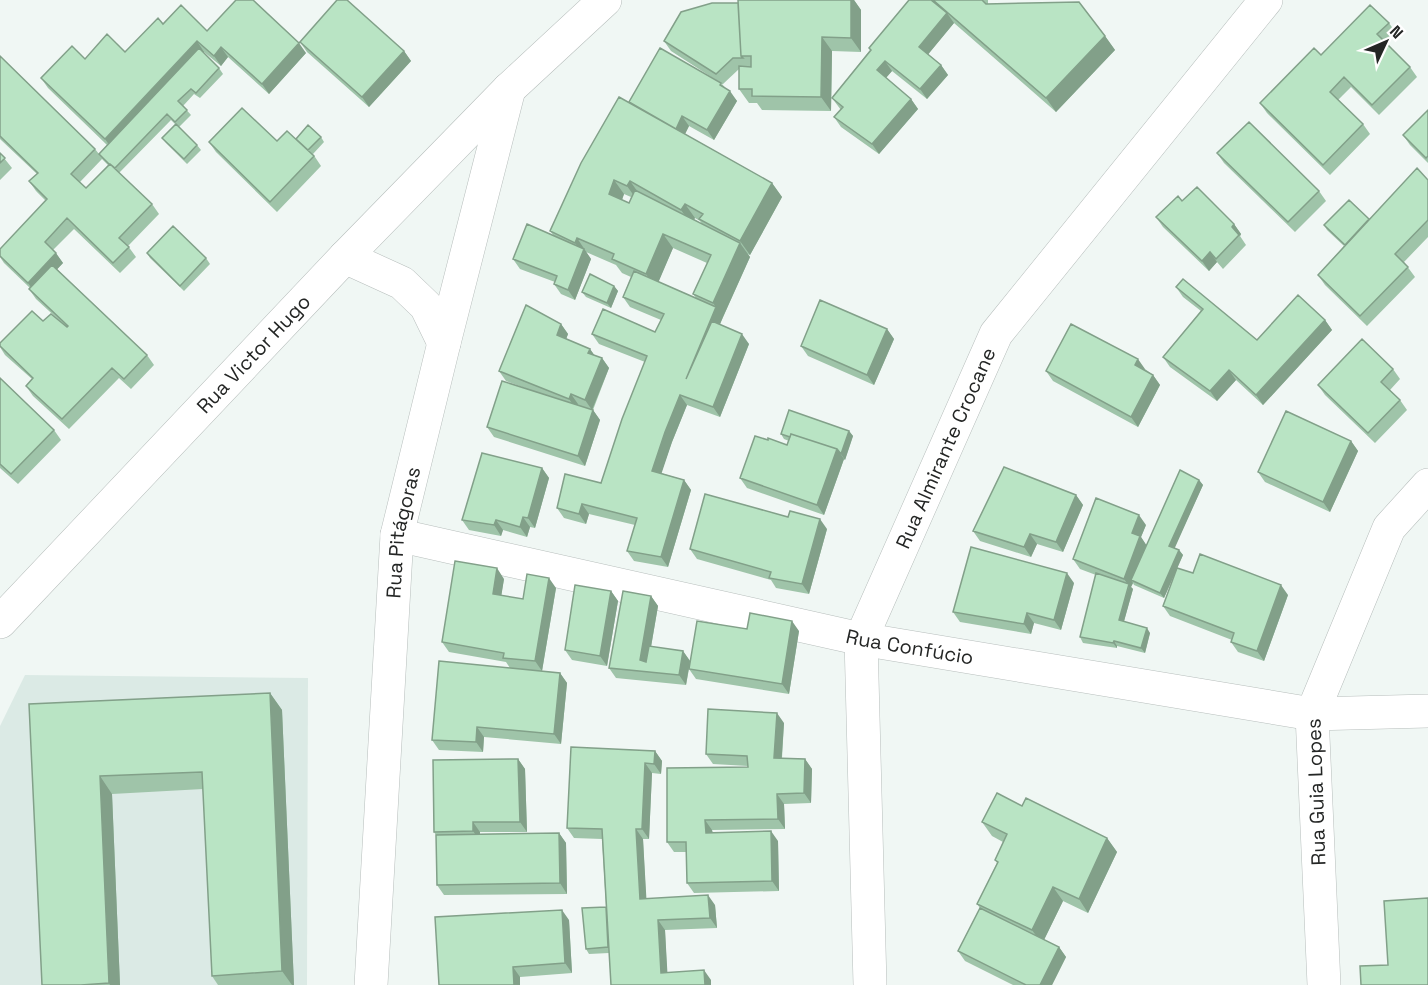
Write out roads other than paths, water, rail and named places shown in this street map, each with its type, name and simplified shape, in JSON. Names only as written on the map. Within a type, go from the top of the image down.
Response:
[{"type":"street","name":"Rua Victor Hugo","points":[[0,622],[345,257],[509,89],[605,0]]},
{"type":"street","name":"Rua Almirante Crocane","points":[[870,985],[861,639],[996,334],[1266,0]]},
{"type":"street","name":"Rua Pitágoras","points":[[371,985],[397,535],[509,89]]},
{"type":"street","points":[[345,257],[402,283],[426,306],[444,343]]},
{"type":"street","name":"Rua Guia Lopes","points":[[1324,985],[1312,714],[1389,528],[1428,485]]},
{"type":"street","name":"Rua Confúcio","points":[[397,535],[861,639],[1312,714],[1428,711]]}]
